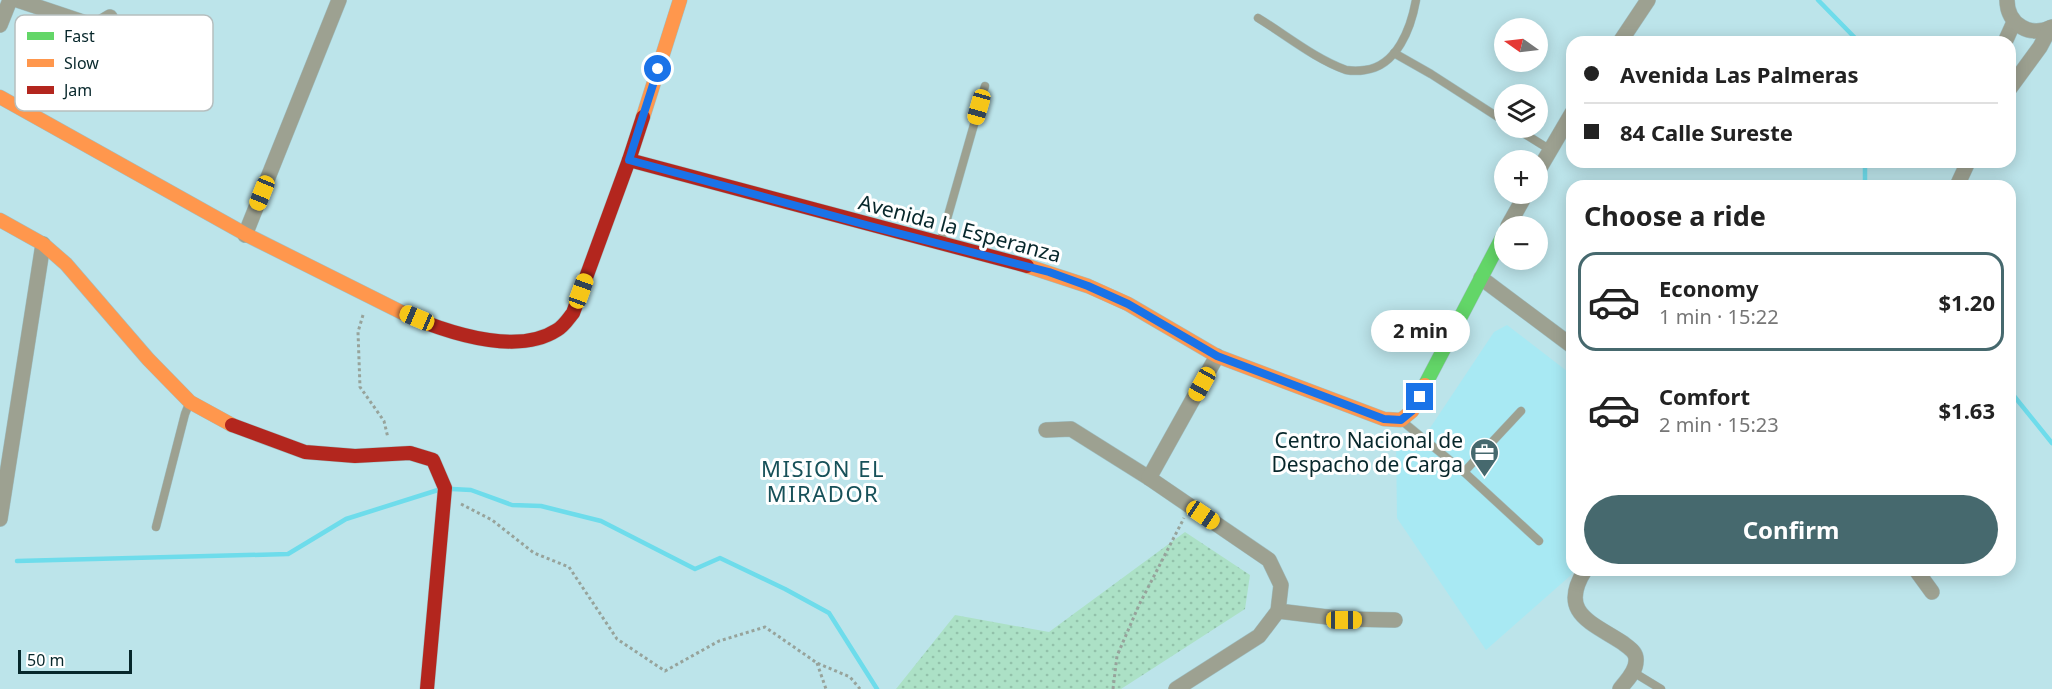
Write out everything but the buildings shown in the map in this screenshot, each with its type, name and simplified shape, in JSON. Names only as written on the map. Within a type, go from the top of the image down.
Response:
[{"type":"street","points":[[0,25],[10,0]]},
{"type":"street","points":[[17,0],[62,15]]},
{"type":"street","points":[[245,235],[339,0]]},
{"type":"street","points":[[25,111],[245,235],[369,297],[438,327],[487,340],[513,340],[540,336],[558,330],[573,313],[629,160],[680,0]]},
{"type":"street","points":[[1624,36],[1648,0]]},
{"type":"street","points":[[1992,0],[2010,12],[2022,28],[2041,31],[2051,27]]},
{"type":"street","points":[[2007,36],[2010,12]]},
{"type":"street","points":[[2016,80],[2040,47],[2051,27]]},
{"type":"street","points":[[0,97],[15,105]]},
{"type":"street","points":[[1549,149],[1566,122]]},
{"type":"street","name":"Avenida la Esperanza","points":[[629,160],[1049,272],[1128,304],[1217,356],[1384,419],[1401,420]]},
{"type":"street","points":[[0,220],[43,244],[66,264],[148,359],[190,402],[239,429],[305,452],[355,456],[410,453],[433,460],[445,488],[427,689]]},
{"type":"street","points":[[0,519],[43,244]]},
{"type":"street","points":[[1401,420],[1412,411],[1420,397],[1494,253]]},
{"type":"street","points":[[1481,278],[1566,342]]},
{"type":"street","points":[[1149,478],[1217,356]]},
{"type":"street","points":[[1046,430],[1071,429],[1149,478],[1269,560],[1281,585],[1278,611],[1259,636],[1176,689]]},
{"type":"street","points":[[1581,576],[1573,595],[1575,606],[1583,617],[1636,654],[1637,663],[1633,672],[1620,689]]},
{"type":"street","points":[[1920,576],[1932,592]]},
{"type":"street","points":[[1278,611],[1344,620],[1395,620]]},
{"type":"lane","points":[[1258,18],[1322,58],[1348,70],[1376,69],[1394,53],[1406,36],[1416,0]]},
{"type":"lane","points":[[1394,53],[1494,115]]},
{"type":"lane","points":[[940,244],[985,86]]},
{"type":"lane","points":[[1531,138],[1549,149]]},
{"type":"lane","points":[[156,527],[190,402]]},
{"type":"lane","points":[[1464,472],[1521,411]]},
{"type":"lane","points":[[1401,420],[1464,472],[1539,542]]},
{"type":"lane","points":[[1633,672],[1661,689]]},
{"type":"path","points":[[369,297],[358,332],[360,387],[384,421],[392,454]]},
{"type":"path","points":[[444,495],[492,520],[534,553],[569,567],[617,639],[665,671],[719,641],[765,627],[817,663],[850,677],[860,689]]},
{"type":"path","points":[[1113,689],[1117,656],[1139,605],[1184,519],[1187,504]]},
{"type":"path","points":[[817,663],[826,689]]},
{"type":"shaded area","name":"Centro Nacional de Despacho de Carga","points":[[1507,325],[1566,370],[1566,576],[1570,576],[1486,650],[1397,518],[1396,437],[1424,437],[1494,332]]},
{"type":"green space","points":[[1185,532],[1250,575],[1245,609],[1121,689],[896,689],[955,615],[1049,632]]},
{"type":"waterway","points":[[1818,0],[1853,36]]},
{"type":"waterway","points":[[1865,168],[1865,180]]},
{"type":"waterway","points":[[2016,398],[2052,443]]},
{"type":"waterway","points":[[452,489],[471,490],[512,505],[541,506],[601,521],[695,569],[720,558],[829,613],[877,689]]},
{"type":"waterway","points":[[17,561],[288,554],[346,519],[438,490]]},
{"type":"traffic: fast","points":[[1425,385],[1494,253]]},
{"type":"traffic: slow","points":[[643,117],[680,0]]},
{"type":"traffic: slow","points":[[0,97],[15,105]]},
{"type":"traffic: slow","points":[[25,111],[247,235],[411,317]]},
{"type":"traffic: slow","points":[[0,220],[43,244],[66,264],[148,359],[190,402],[232,425]]},
{"type":"traffic: slow","points":[[1027,266],[1088,286],[1128,304],[1217,356],[1384,419],[1401,420],[1412,411],[1425,385]]},
{"type":"traffic: jam","points":[[411,317],[464,335],[504,342],[541,338],[562,326],[573,313],[643,117]]},
{"type":"traffic: jam","points":[[629,160],[1027,266]]},
{"type":"traffic: jam","points":[[232,425],[305,452],[355,456],[410,453],[433,460],[445,488],[427,689]]},
{"type":"place","name":"Centro Nacional de Despacho de Carga","points":[[1484,478]]},
{"type":"district","name":"MISION EL MIRADOR","points":[[823,480]]},
{"type":"route","points":[[658,69],[629,160],[1049,272],[1128,304],[1217,356],[1384,419],[1401,420],[1412,411],[1420,397]]}]
